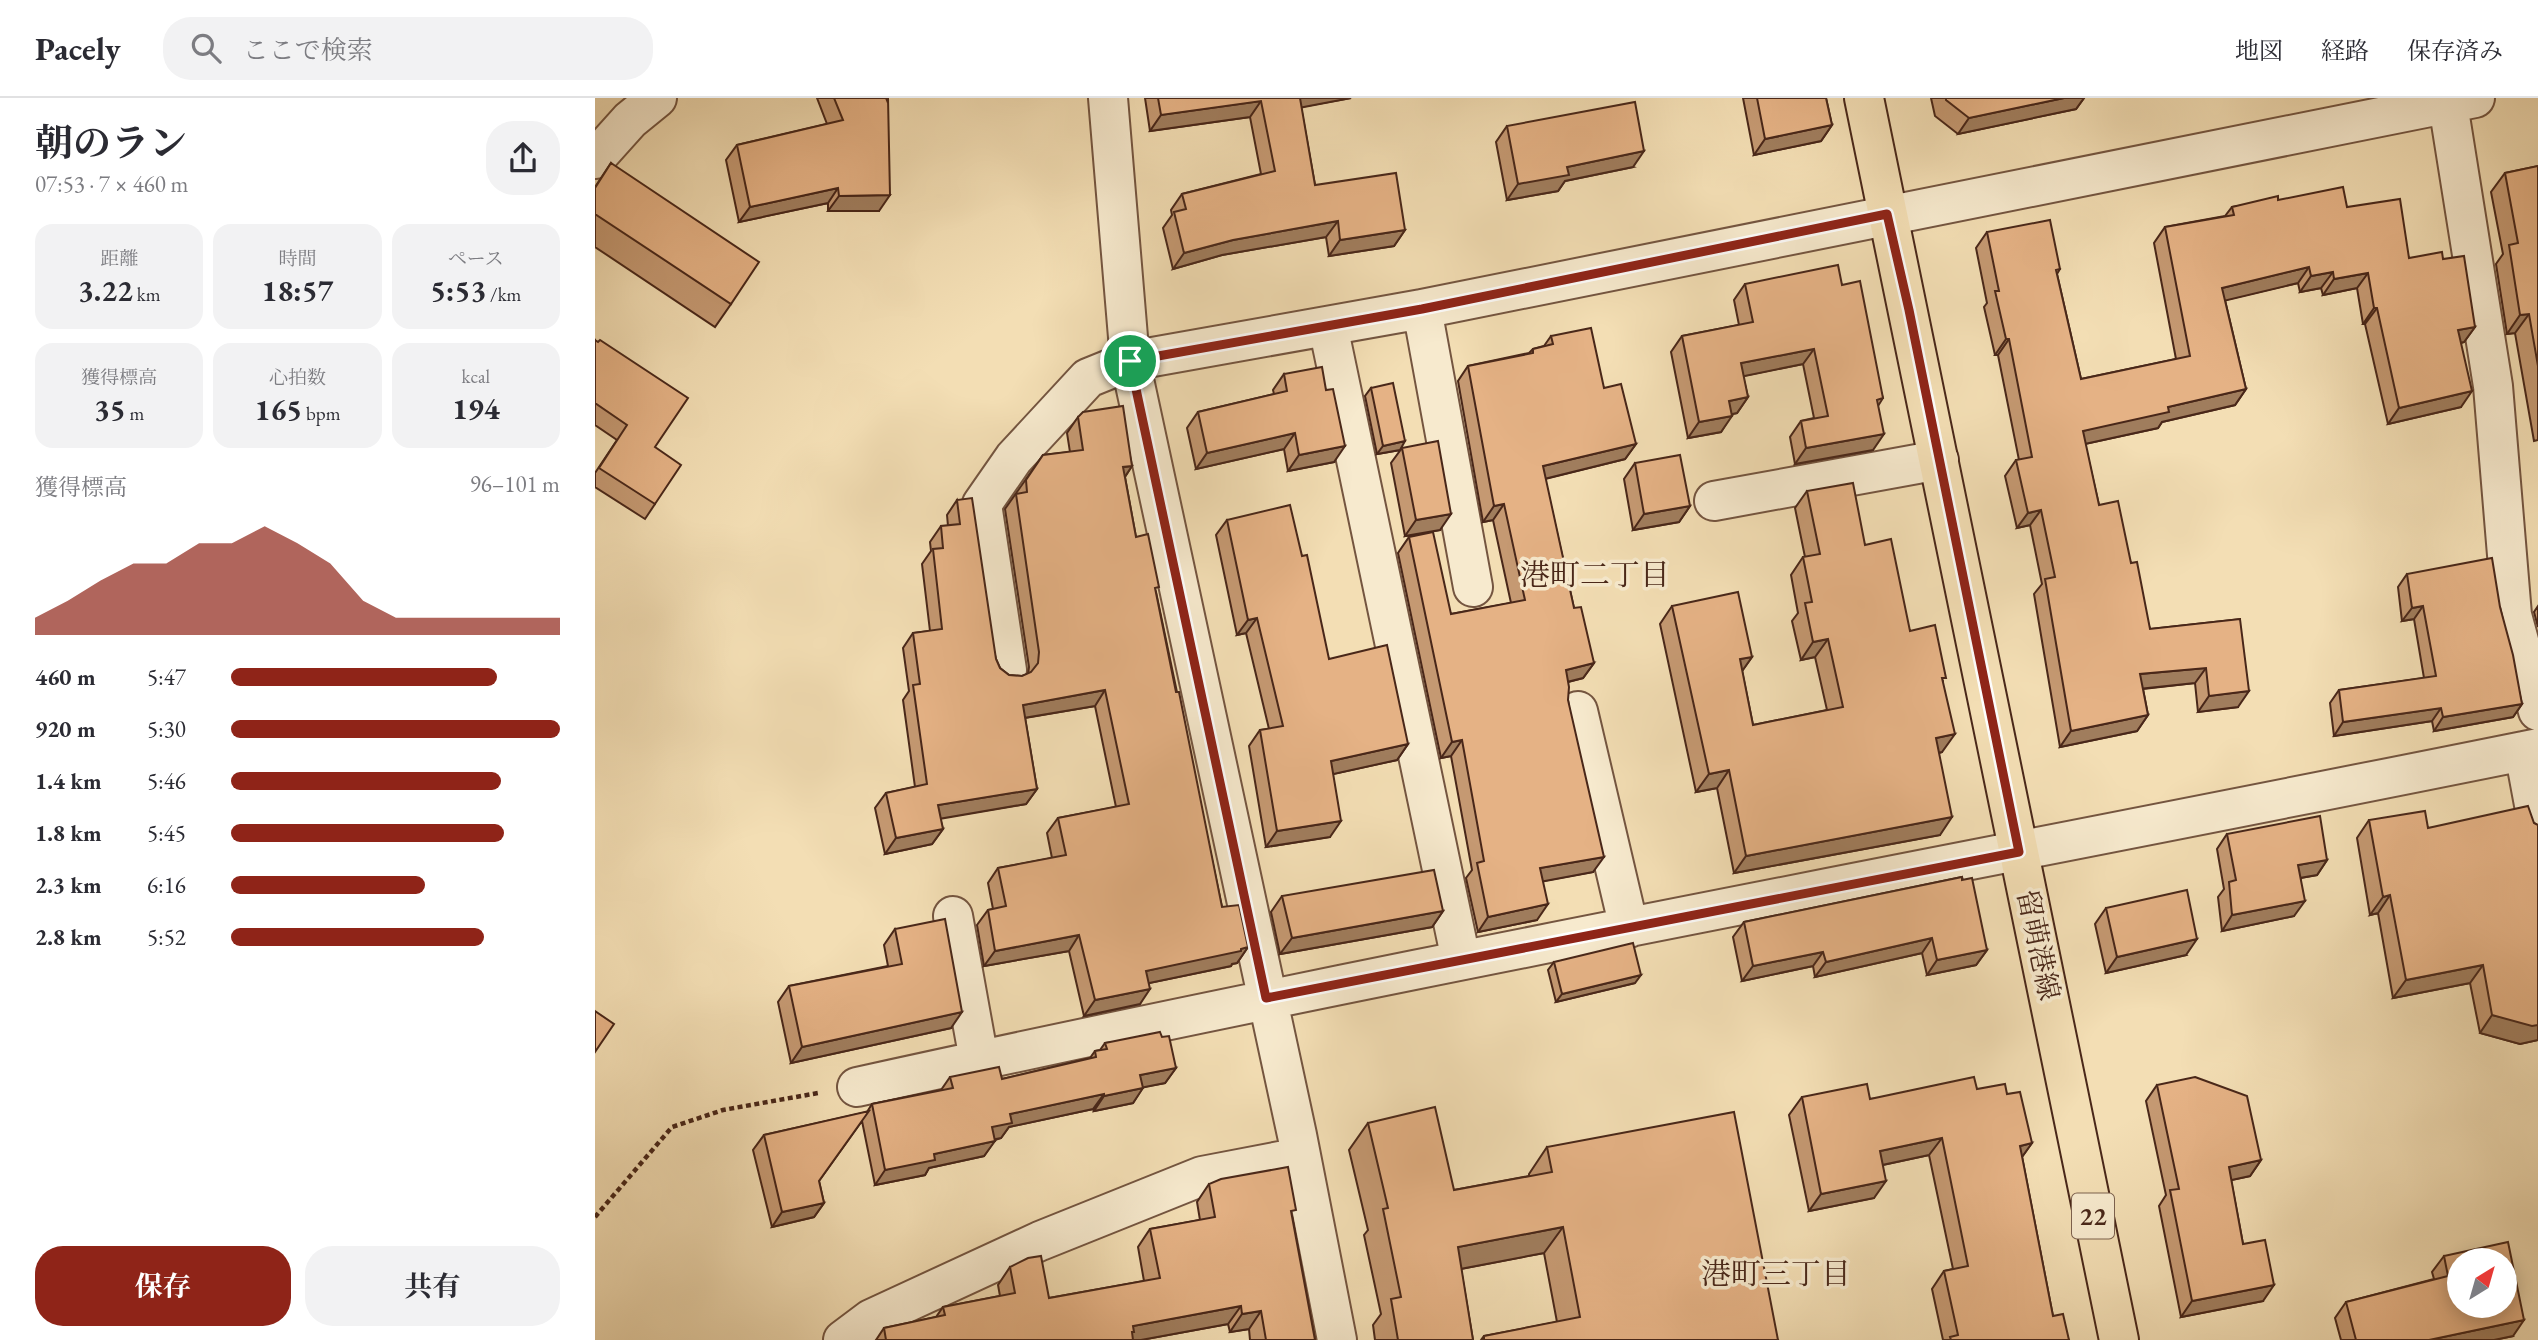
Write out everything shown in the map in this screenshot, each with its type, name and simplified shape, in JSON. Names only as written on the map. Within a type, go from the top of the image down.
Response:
[{"type":"main road","name":"留萌港線","points":[[1864,98],[2119,1340]]},
{"type":"street","points":[[595,159],[630,120],[657,98]]},
{"type":"street","points":[[1108,98],[1130,361],[1299,1146],[1337,1340]]},
{"type":"street","points":[[1007,670],[982,505],[1014,458],[1088,378],[1130,361],[1422,309],[2462,101],[2493,386],[2512,615],[2538,711]]},
{"type":"street","points":[[1422,309],[1473,587]]},
{"type":"street","points":[[1328,326],[1461,961]]},
{"type":"street","points":[[1714,501],[1939,460]]},
{"type":"street","points":[[1578,711],[1629,928]]},
{"type":"street","points":[[857,1087],[1266,998],[2531,750],[2538,826]]},
{"type":"street","points":[[953,916],[979,1060]]},
{"type":"street","points":[[843,1340],[871,1319],[1040,1241],[1202,1176],[1299,1146]]},
{"type":"path","points":[[595,1217],[672,1127],[723,1110],[857,1087]]},
{"type":"building","points":[[834,98],[886,98],[888,103],[888,98],[890,195],[839,196],[838,188],[750,207],[737,145],[843,120]]},
{"type":"building","points":[[1158,98],[1300,98],[1315,185],[1396,173],[1405,230],[1340,240],[1338,221],[1233,240],[1184,253],[1174,212],[1186,209],[1182,194],[1275,171],[1261,101],[1161,115]]},
{"type":"building","points":[[1757,98],[1826,98],[1832,125],[1765,139]]},
{"type":"building","points":[[1946,98],[2064,98],[1969,118]]},
{"type":"building","points":[[1635,102],[1644,151],[1567,167],[1569,175],[1518,184],[1507,126]]},
{"type":"building","points":[[611,163],[759,262],[731,304],[595,214],[595,188]]},
{"type":"building","points":[[2538,166],[2538,366],[2529,314],[2520,315],[2509,245],[2518,243],[2505,173]]},
{"type":"building","points":[[2343,187],[2347,207],[2400,199],[2409,258],[2442,252],[2443,259],[2464,256],[2475,327],[2458,330],[2472,391],[2399,408],[2368,273],[2334,279],[2333,272],[2311,276],[2309,267],[2222,288],[2246,389],[2168,407],[2169,412],[2083,431],[2099,505],[2118,501],[2131,563],[2137,562],[2150,629],[2240,619],[2249,691],[2209,696],[2206,668],[2140,674],[2148,715],[2071,731],[2045,579],[2055,577],[2041,510],[2028,513],[2016,460],[2032,457],[2009,339],[2006,339],[1995,291],[1999,291],[1987,232],[2050,220],[2060,269],[2056,270],[2081,379],[2190,356],[2165,227],[2234,215],[2232,207],[2278,196],[2278,200]]},
{"type":"building","points":[[1838,265],[1842,285],[1860,281],[1883,398],[1877,400],[1884,434],[1806,448],[1801,421],[1828,416],[1814,349],[1741,363],[1748,397],[1729,401],[1732,416],[1699,422],[1682,336],[1753,322],[1745,284]]},
{"type":"building","points":[[1591,328],[1604,388],[1621,384],[1636,444],[1543,466],[1574,608],[1581,607],[1594,663],[1566,670],[1568,700],[1604,857],[1540,868],[1548,904],[1488,917],[1477,863],[1484,861],[1462,740],[1452,742],[1409,537],[1433,532],[1451,614],[1525,600],[1504,504],[1494,506],[1468,366],[1533,353],[1533,349],[1553,344],[1551,336]]},
{"type":"building","points":[[595,340],[600,340],[688,398],[655,447],[681,465],[655,504],[599,468],[627,425],[595,403]]},
{"type":"building","points":[[1322,367],[1326,390],[1333,389],[1345,446],[1299,455],[1295,433],[1207,453],[1198,412],[1287,391],[1284,374]]},
{"type":"building","points":[[1393,383],[1405,441],[1383,446],[1371,388]]},
{"type":"building","points":[[1123,406],[1132,466],[1123,467],[1136,537],[1148,534],[1159,587],[1155,588],[1176,692],[1179,692],[1222,907],[1239,905],[1248,947],[1241,951],[1146,971],[1150,989],[1095,1000],[1079,935],[995,951],[988,910],[1006,906],[998,868],[1066,855],[1058,818],[1129,804],[1105,690],[1023,705],[1037,789],[938,805],[943,829],[896,838],[886,793],[927,784],[913,685],[920,684],[913,633],[942,629],[933,549],[943,548],[941,526],[960,524],[957,500],[972,498],[996,659],[1000,668],[1009,675],[1022,676],[1031,672],[1038,663],[1039,652],[1016,494],[1027,492],[1026,480],[1043,455],[1083,450],[1078,417],[1083,412]]},
{"type":"building","points":[[1438,441],[1451,514],[1416,520],[1402,448]]},
{"type":"building","points":[[1680,455],[1690,506],[1644,514],[1635,463]]},
{"type":"building","points":[[1853,483],[1865,545],[1891,539],[1910,631],[1935,625],[1946,678],[1942,678],[1955,734],[1936,738],[1952,817],[1746,856],[1729,770],[1709,774],[1672,606],[1738,592],[1752,657],[1740,659],[1753,725],[1843,707],[1828,639],[1813,642],[1805,603],[1812,602],[1803,557],[1820,554],[1807,491]]},
{"type":"building","points":[[1290,505],[1302,556],[1307,555],[1329,659],[1387,645],[1408,744],[1331,761],[1341,821],[1277,831],[1260,730],[1283,726],[1257,618],[1248,620],[1227,520]]},
{"type":"building","points":[[2492,558],[2522,704],[2443,717],[2441,708],[2343,722],[2339,690],[2436,676],[2423,606],[2412,608],[2407,574]]},
{"type":"building","points":[[2528,806],[2534,823],[2538,825],[2538,1025],[2532,1026],[2492,1015],[2483,965],[2406,980],[2390,895],[2383,897],[2369,820],[2425,811],[2428,828]]},
{"type":"building","points":[[2320,816],[2327,860],[2298,865],[2305,901],[2232,915],[2229,882],[2236,880],[2227,834]]},
{"type":"building","points":[[1434,870],[1443,911],[1292,938],[1282,896]]},
{"type":"building","points":[[1962,877],[1962,880],[1972,878],[1987,950],[1937,960],[1932,938],[1826,962],[1823,952],[1753,966],[1744,922]]},
{"type":"building","points":[[2187,890],[2197,939],[2117,957],[2106,908]]},
{"type":"building","points":[[945,919],[962,1012],[802,1047],[789,986],[902,964],[895,929]]},
{"type":"building","points":[[1633,943],[1641,975],[1562,994],[1554,962]]},
{"type":"building","points":[[595,1011],[614,1024],[595,1052]]},
{"type":"building","points":[[1160,1032],[1162,1037],[1169,1036],[1176,1068],[1140,1075],[1143,1088],[1010,1114],[1012,1123],[992,1127],[995,1141],[934,1154],[935,1160],[885,1170],[872,1104],[953,1088],[950,1077],[999,1067],[1002,1079],[1096,1057],[1095,1051],[1107,1049],[1105,1043]]},
{"type":"building","points":[[1974,1077],[1977,1089],[2005,1084],[2007,1094],[2020,1092],[2032,1143],[2020,1146],[2053,1316],[2063,1314],[2069,1340],[1951,1340],[1950,1337],[1958,1335],[1944,1271],[1968,1266],[1942,1138],[1880,1151],[1886,1181],[1821,1194],[1802,1097],[1867,1084],[1870,1099]]},
{"type":"building","points":[[2195,1077],[2247,1096],[2261,1160],[2229,1167],[2243,1244],[2265,1240],[2274,1285],[2192,1301],[2170,1190],[2179,1189],[2157,1085]]},
{"type":"building","points":[[1435,1107],[1454,1190],[1552,1172],[1547,1147],[1734,1112],[1778,1340],[1484,1340],[1484,1336],[1580,1317],[1563,1227],[1458,1247],[1473,1340],[1398,1340],[1391,1299],[1401,1297],[1383,1209],[1388,1208],[1368,1123]]},
{"type":"building","points":[[869,1111],[819,1181],[824,1203],[782,1212],[764,1135]]},
{"type":"building","points":[[1288,1167],[1296,1210],[1291,1211],[1315,1340],[1266,1340],[1261,1311],[1242,1314],[1241,1306],[1133,1326],[1133,1340],[886,1340],[884,1328],[945,1315],[943,1307],[1015,1293],[1010,1267],[1028,1258],[1041,1256],[1049,1298],[1160,1278],[1150,1229],[1215,1217],[1209,1184],[1221,1179]]},
{"type":"building","points":[[2508,1242],[2509,1248],[2481,1248]]},
{"type":"building","points":[[2447,1276],[2447,1318],[2517,1318],[2517,1286],[2524,1320],[2429,1340],[2356,1340],[2346,1302]]},
{"type":"district","name":"港町二丁目","points":[[1595,574]]},
{"type":"district","name":"港町三丁目","points":[[1776,1273]]},
{"type":"route","points":[[1887,214],[2019,852],[1266,998],[1130,361],[1422,309],[1887,214]]}]
